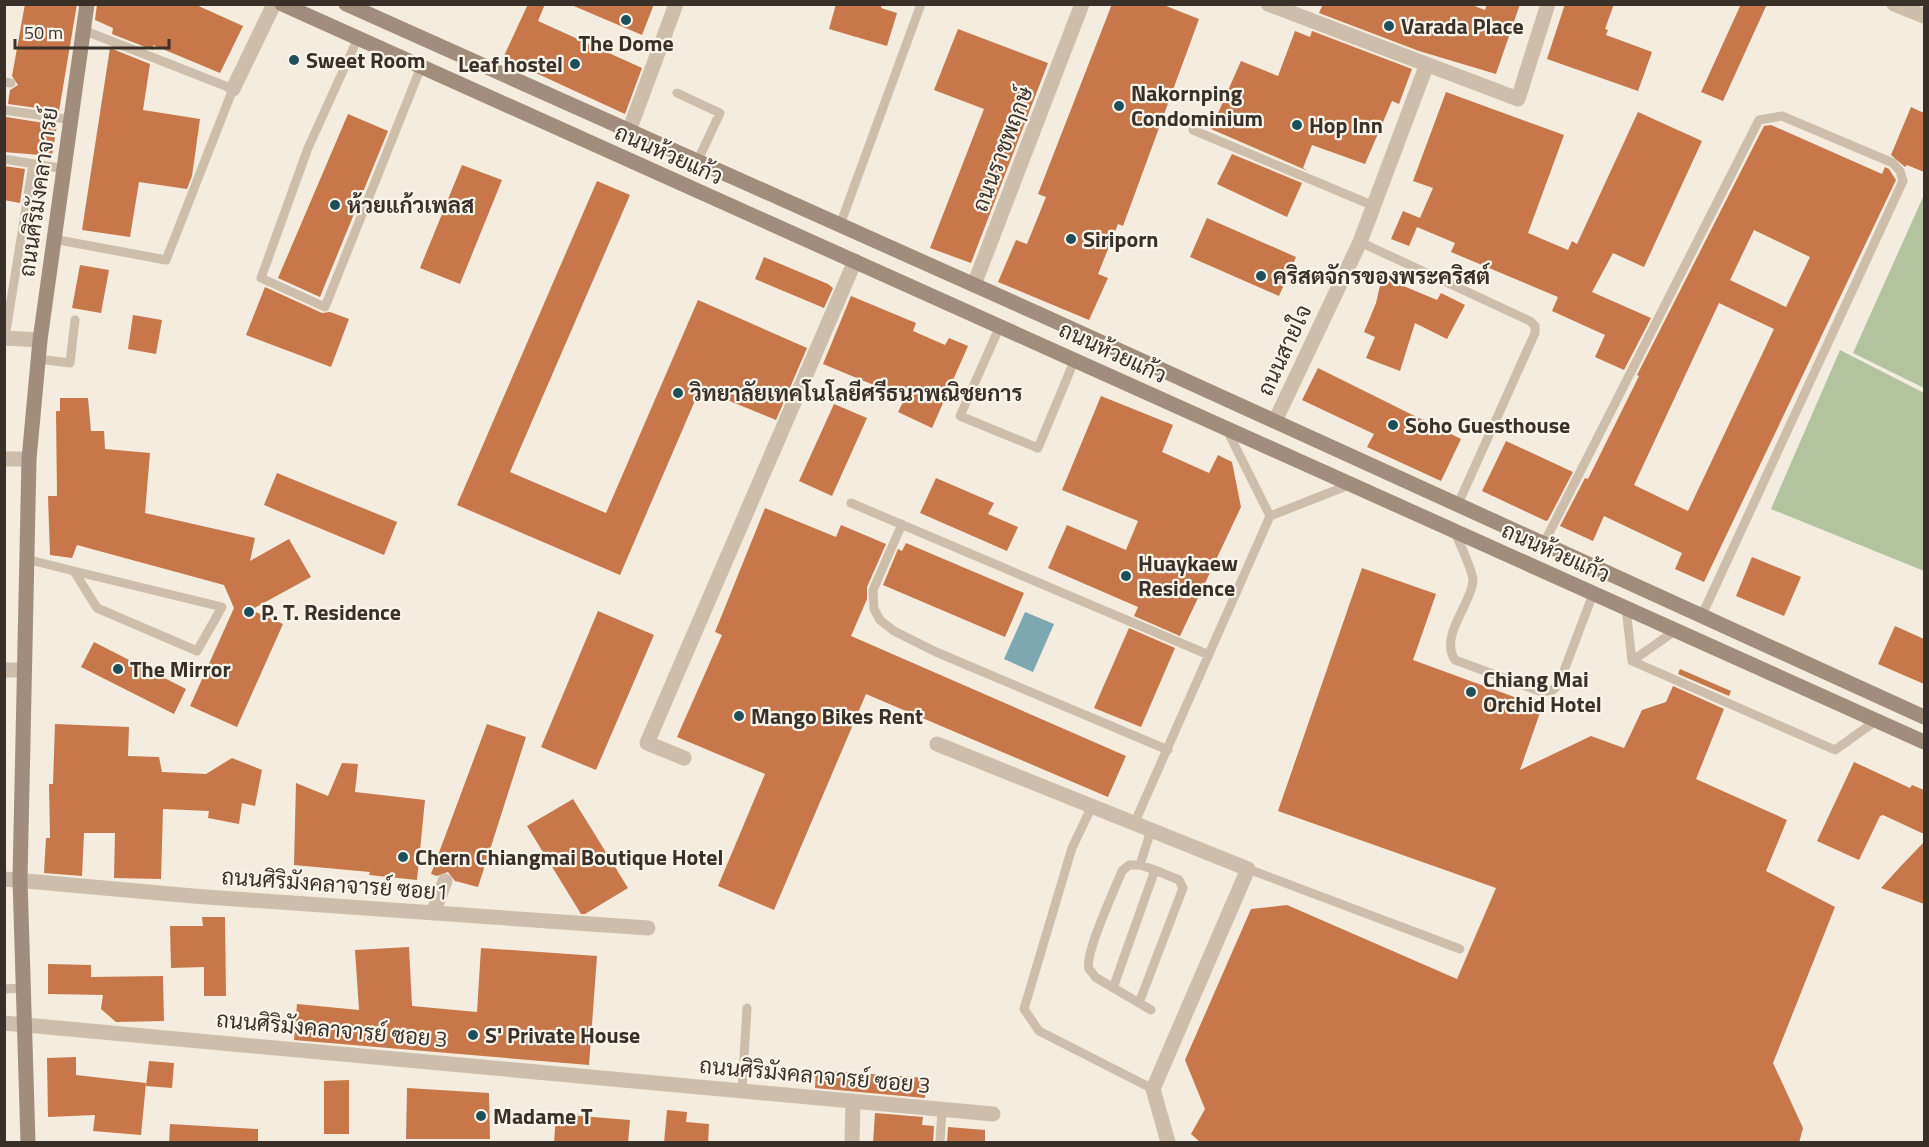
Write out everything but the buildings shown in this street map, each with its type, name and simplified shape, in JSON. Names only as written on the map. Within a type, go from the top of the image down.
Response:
[{"type":"main road","name":"ถนนศิริมังคลาจารย์","points":[[28,1143],[25,988],[12,879],[23,670],[29,459],[40,340],[72,120],[69,89],[87,4]]},
{"type":"main road","name":"ถนนห้วยแก้ว","points":[[282,4],[1924,742]]},
{"type":"main road","name":"ถนนห้วยแก้ว","points":[[346,4],[1275,421],[1924,717]]},
{"type":"main road","name":"ถนนราชพฤกษ์","points":[[963,309],[974,285]]},
{"type":"street","points":[[233,89],[274,4]]},
{"type":"street","points":[[629,131],[676,4]]},
{"type":"street","name":"ถนนราชพฤกษ์","points":[[974,285],[1082,4]]},
{"type":"street","points":[[1268,4],[1308,12],[1427,64],[1518,99],[1548,4]]},
{"type":"street","points":[[1894,4],[1924,16]]},
{"type":"street","name":"ถนนสายใจ","points":[[1275,421],[1360,242],[1427,64]]},
{"type":"street","points":[[684,758],[647,743],[855,261]]},
{"type":"street","points":[[5,338],[40,340]]},
{"type":"street","points":[[4,459],[29,459]]},
{"type":"street","points":[[4,670],[23,670]]},
{"type":"street","points":[[937,744],[1091,808],[1248,869],[1153,1089],[1168,1143]]},
{"type":"street","name":"ถนนศิริมังคลาจารย์ ซอย1","points":[[12,879],[193,896],[648,928]]},
{"type":"street","points":[[433,913],[445,881]]},
{"type":"street","name":"ถนนศิริมังคลาจารย์ ซอย 3","points":[[4,1023],[24,1023],[993,1114]]},
{"type":"street","points":[[852,1143],[853,1101]]},
{"type":"lane","points":[[840,225],[921,4]]},
{"type":"lane","points":[[53,239],[166,260],[233,89],[83,30]]},
{"type":"lane","points":[[358,38],[309,148],[261,278],[325,307],[421,67]]},
{"type":"lane","points":[[677,93],[720,112],[697,162]]},
{"type":"lane","points":[[4,110],[72,120]]},
{"type":"lane","points":[[1544,543],[1760,120],[1782,116],[1893,163],[1900,171],[1903,181],[1702,615]]},
{"type":"lane","points":[[1193,130],[1374,206]]},
{"type":"lane","points":[[4,159],[65,169]]},
{"type":"lane","points":[[5,338],[33,164]]},
{"type":"lane","points":[[1360,242],[1530,321],[1535,326],[1535,333],[1458,504]]},
{"type":"lane","points":[[38,359],[70,363],[75,320]]},
{"type":"lane","points":[[1000,326],[960,416],[1038,448],[1075,359]]},
{"type":"lane","points":[[1227,430],[1270,516]]},
{"type":"lane","points":[[1134,824],[1270,516],[1349,484]]},
{"type":"lane","points":[[851,503],[1209,655]]},
{"type":"lane","points":[[902,524],[873,590],[874,609],[880,620],[894,631],[936,652],[1168,750]]},
{"type":"lane","points":[[1455,532],[1473,581],[1451,641],[1451,654],[1455,660],[1542,692],[1552,690],[1559,684],[1593,594]]},
{"type":"lane","points":[[26,559],[222,608],[197,651],[97,608],[74,572]]},
{"type":"lane","points":[[1626,608],[1632,661]]},
{"type":"lane","points":[[1632,661],[1676,630]]},
{"type":"lane","points":[[1632,661],[1835,750],[1877,720]]},
{"type":"lane","points":[[1091,808],[1072,848],[1024,1009],[1039,1031],[1153,1089]]},
{"type":"lane","points":[[1140,865],[1151,830]]},
{"type":"lane","points":[[1139,1003],[1183,888],[1179,880],[1140,865],[1129,865],[1122,871],[1093,942],[1089,970],[1095,977],[1113,988],[1151,1010]]},
{"type":"lane","points":[[1248,869],[1461,949]]},
{"type":"lane","points":[[1113,988],[1155,870]]},
{"type":"lane","points":[[4,989],[25,988]]},
{"type":"lane","points":[[742,1091],[747,1008]]},
{"type":"lane","points":[[940,1143],[942,1110]]},
{"type":"green space","points":[[1924,195],[1924,388],[1853,353]]},
{"type":"green space","points":[[1840,350],[1924,393],[1924,571],[1771,509]]},
{"type":"water","points":[[1025,612],[1054,624],[1033,672],[1004,659]]},
{"type":"place","name":"The Dome","points":[[626,20]]},
{"type":"place","name":"Varada Place","points":[[1389,26]]},
{"type":"place","name":"Sweet Room","points":[[294,60]]},
{"type":"place","name":"Leaf hostel","points":[[575,64]]},
{"type":"place","name":"Nakornping Condominium","points":[[1119,106]]},
{"type":"place","name":"Hop Inn","points":[[1297,125]]},
{"type":"place","name":"ห้วยแก้วเพลส","points":[[335,205]]},
{"type":"place","name":"Siriporn","points":[[1071,239]]},
{"type":"place","name":"คริสตจักรของพระคริสต์","points":[[1261,276]]},
{"type":"place","name":"วิทยาลัยเทคโนโลยีศรีธนาพณิชยการ","points":[[678,393]]},
{"type":"place","name":"Soho Guesthouse","points":[[1393,425]]},
{"type":"place","name":"Huaykaew Residence","points":[[1126,576]]},
{"type":"place","name":"P. T. Residence","points":[[249,612]]},
{"type":"place","name":"The Mirror","points":[[118,669]]},
{"type":"place","name":"Chiang Mai Orchid Hotel","points":[[1471,692]]},
{"type":"place","name":"Mango Bikes Rent","points":[[739,716]]},
{"type":"place","name":"Chern Chiangmai Boutique Hotel","points":[[403,857]]},
{"type":"place","name":"S' Private House","points":[[473,1035]]},
{"type":"place","name":"Madame T","points":[[481,1116]]}]
